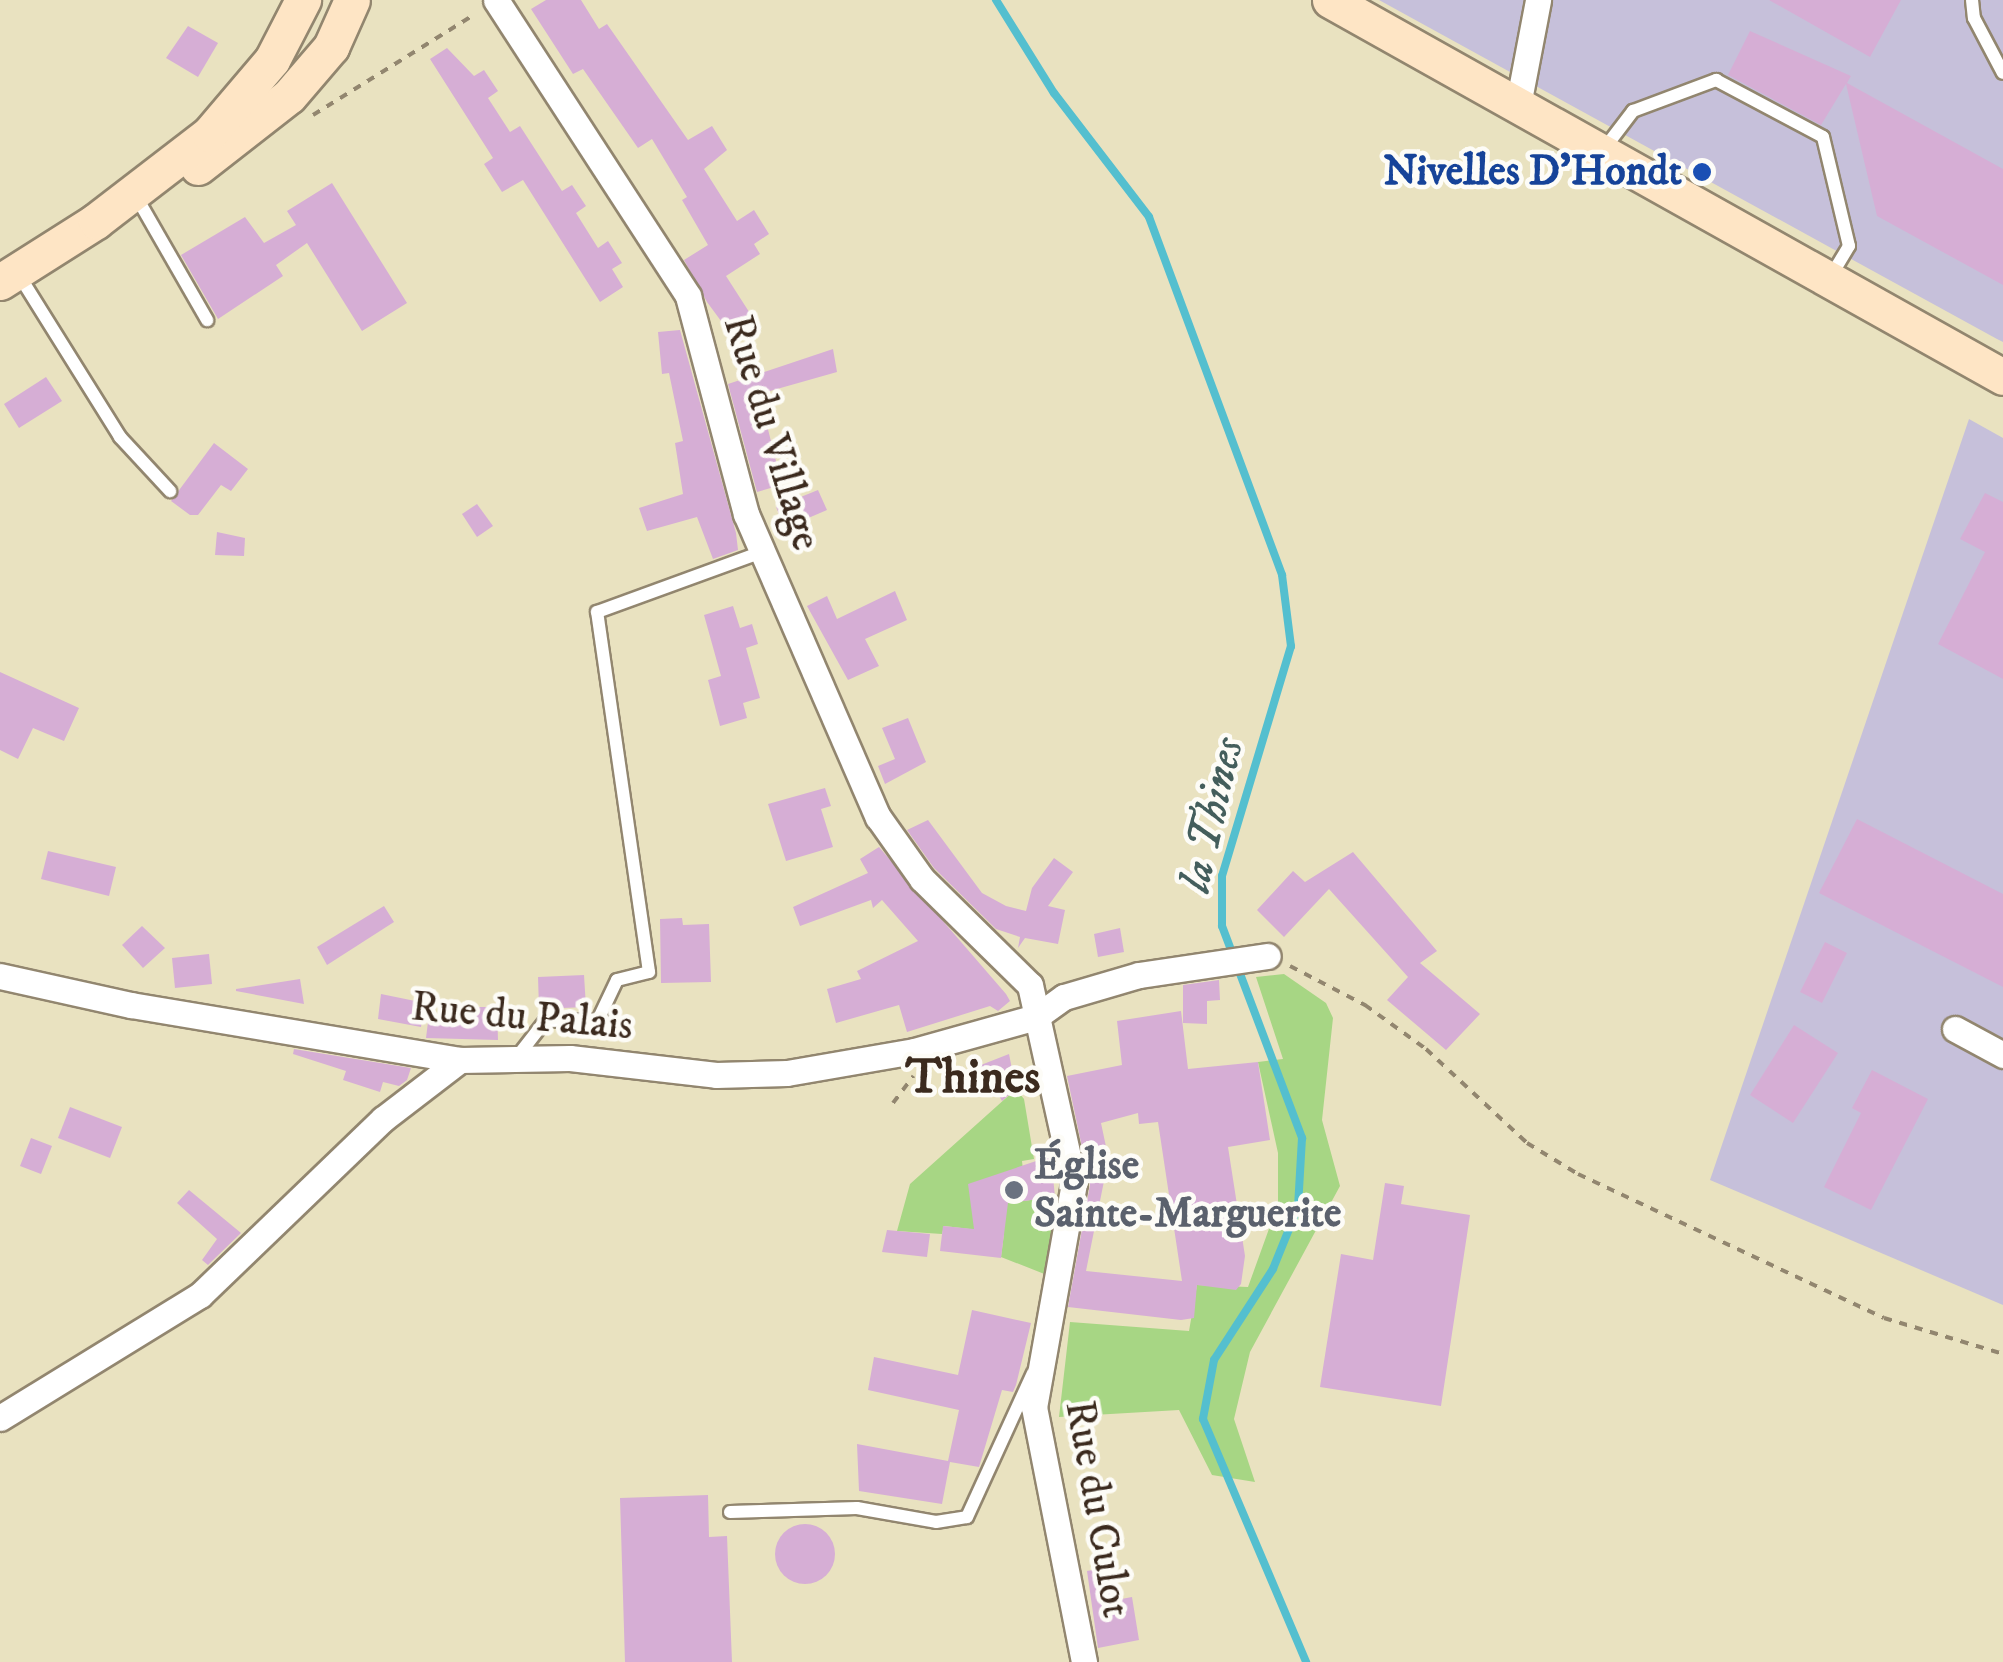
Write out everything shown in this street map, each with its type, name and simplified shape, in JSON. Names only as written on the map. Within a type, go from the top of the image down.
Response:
[{"type":"main road","points":[[8,276],[239,124],[303,0]]},
{"type":"main road","points":[[96,220],[142,205],[330,46],[352,0]]},
{"type":"main road","points":[[1330,0],[1519,100],[2003,376]]},
{"type":"street","name":"Rue du Village","points":[[496,0],[688,296],[746,514],[878,816],[922,879],[1030,985],[1064,997]]},
{"type":"street","points":[[1519,100],[1538,0]]},
{"type":"street","points":[[1030,985],[1036,1018],[1064,997],[1219,959],[1268,956]]},
{"type":"street","name":"Rue du Palais","points":[[0,976],[131,1005],[460,1060],[517,1057],[716,1075],[787,1072],[914,1050],[1036,1018]]},
{"type":"street","name":"Rue du Culot","points":[[1036,1018],[1074,1182],[1037,1364],[1034,1407],[1084,1662]]},
{"type":"street","points":[[1955,1030],[2003,1055]]},
{"type":"street","points":[[0,1418],[200,1295],[384,1119],[460,1060]]},
{"type":"lane","points":[[1972,0],[1974,18],[2003,73]]},
{"type":"lane","points":[[1604,148],[1633,111],[1716,80],[1823,136],[1849,246],[1830,278]]},
{"type":"lane","points":[[142,205],[208,320]]},
{"type":"lane","points":[[8,276],[120,437],[170,491]]},
{"type":"lane","points":[[517,1057],[545,1022],[598,1020],[617,980],[649,972],[597,612],[762,552]]},
{"type":"lane","points":[[730,1512],[857,1508],[936,1522],[967,1517],[1002,1429],[1037,1364]]},
{"type":"path","points":[[307,119],[496,0]]},
{"type":"path","points":[[1268,956],[1366,1005],[1426,1049],[1527,1143],[1578,1174],[1884,1318],[2003,1354]]},
{"type":"shaded area","points":[[1379,0],[2003,0],[2003,342],[1997,339]]},
{"type":"shaded area","points":[[1969,419],[2003,438],[2003,1305],[1710,1180]]},
{"type":"green space","points":[[1284,974],[1326,1003],[1333,1018],[1322,1120],[1340,1186],[1250,1352],[1234,1419],[1255,1482],[1212,1475],[1179,1410],[1059,1417],[1070,1322],[1189,1331],[1197,1285],[1248,1287],[1278,1204],[1278,1153],[1258,1062],[1283,1059],[1256,977]]},
{"type":"green space","points":[[1016,1089],[1024,1099],[1034,1159],[1022,1161],[1023,1170],[981,1182],[1008,1203],[1060,1196],[1047,1275],[1001,1257],[1004,1233],[944,1226],[942,1234],[897,1231],[910,1184]]},
{"type":"building","points":[[546,0],[581,0],[599,29],[607,24],[688,140],[712,126],[727,150],[704,169],[737,221],[754,210],[769,234],[754,244],[760,254],[726,276],[753,318],[721,321],[707,302],[684,260],[708,245],[682,200],[687,197],[652,139],[638,148],[583,69],[573,74],[531,9]]},
{"type":"building","points":[[1769,0],[1901,0],[1870,57]]},
{"type":"building","points":[[188,26],[218,43],[198,77],[166,58]]},
{"type":"building","points":[[1750,31],[1851,76],[1847,83],[2003,169],[2003,285],[1877,216],[1846,84],[1821,125],[1728,75]]},
{"type":"building","points":[[447,48],[474,76],[484,70],[498,91],[488,98],[510,132],[520,126],[562,191],[572,185],[586,206],[576,213],[598,248],[608,241],[622,263],[612,269],[623,287],[600,302],[523,180],[502,192],[484,164],[493,158],[430,59]]},
{"type":"building","points":[[332,183],[407,303],[362,331],[307,243],[276,265],[283,276],[218,319],[181,255],[245,217],[264,243],[296,225],[287,211]]},
{"type":"building","points":[[680,330],[736,533],[738,550],[713,559],[697,517],[647,531],[639,508],[683,494],[675,443],[683,441],[669,373],[662,374],[658,332]]},
{"type":"building","points":[[833,349],[837,372],[759,394],[777,465],[768,468],[774,487],[757,492],[728,384]]},
{"type":"building","points":[[46,377],[62,401],[19,428],[4,404]]},
{"type":"building","points":[[214,443],[248,469],[231,491],[221,485],[198,515],[190,515],[171,501]]},
{"type":"building","points":[[818,490],[827,510],[785,528],[776,507]]},
{"type":"building","points":[[1985,493],[2003,502],[2003,679],[1938,644],[1985,552],[1960,539]]},
{"type":"building","points":[[477,504],[493,526],[477,537],[462,514]]},
{"type":"building","points":[[217,532],[245,538],[244,556],[215,555]]},
{"type":"building","points":[[895,591],[907,620],[865,639],[879,666],[848,680],[807,606],[827,596],[837,619]]},
{"type":"building","points":[[733,606],[740,628],[752,624],[758,644],[746,648],[760,698],[743,703],[747,718],[720,726],[708,680],[721,676],[704,615]]},
{"type":"building","points":[[0,672],[79,708],[64,741],[33,728],[18,759],[0,750]]},
{"type":"building","points":[[908,718],[926,762],[885,784],[878,766],[895,759],[882,728]]},
{"type":"building","points":[[825,788],[831,806],[821,809],[833,847],[786,861],[768,804]]},
{"type":"building","points":[[1857,819],[2003,894],[2003,987],[1819,893]]},
{"type":"building","points":[[928,820],[982,893],[1006,906],[1026,911],[1032,888],[1054,858],[1073,872],[1048,906],[1065,910],[1058,944],[1025,938],[1018,948],[1020,937],[996,929],[934,868],[907,830]]},
{"type":"building","points":[[879,847],[1006,994],[1010,1001],[998,1011],[990,1006],[907,1032],[899,1005],[836,1023],[827,989],[861,979],[857,971],[918,941],[882,900],[873,908],[871,900],[800,926],[793,907],[868,873],[860,859]]},
{"type":"building","points":[[48,851],[116,867],[109,896],[41,879]]},
{"type":"building","points":[[1353,852],[1437,951],[1420,963],[1480,1014],[1446,1050],[1387,1000],[1408,977],[1329,889],[1284,937],[1257,910],[1293,871],[1305,882]]},
{"type":"building","points":[[384,906],[394,922],[327,965],[317,947]]},
{"type":"building","points":[[682,918],[683,925],[709,924],[711,982],[661,983],[660,919]]},
{"type":"building","points":[[142,926],[165,948],[143,968],[122,945]]},
{"type":"building","points":[[1120,928],[1124,952],[1098,957],[1094,934]]},
{"type":"building","points":[[1825,942],[1847,953],[1822,1003],[1800,992]]},
{"type":"building","points":[[209,954],[212,984],[175,988],[172,958]]},
{"type":"building","points":[[584,975],[586,1007],[539,1009],[538,977]]},
{"type":"building","points":[[300,979],[304,1004],[236,991],[236,989]]},
{"type":"building","points":[[1219,980],[1220,1000],[1207,1001],[1207,1024],[1183,1023],[1183,985]]},
{"type":"building","points":[[381,994],[425,1003],[421,1027],[378,1019]]},
{"type":"building","points":[[465,1007],[497,1007],[498,1040],[426,1038],[428,1022],[464,1023]]},
{"type":"building","points":[[1181,1011],[1188,1069],[1258,1062],[1270,1140],[1228,1147],[1245,1256],[1241,1284],[1236,1290],[1197,1285],[1194,1318],[1181,1320],[1068,1307],[1090,1185],[1067,1076],[1122,1065],[1117,1021]],"holes":[[[1138,1113],[1139,1124],[1158,1122],[1182,1281],[1086,1271],[1105,1176],[1112,1175],[1101,1123]]]},
{"type":"building","points":[[1794,1025],[1838,1053],[1793,1123],[1750,1095]]},
{"type":"building","points":[[294,1049],[411,1068],[407,1080],[399,1086],[383,1082],[380,1092],[343,1080],[346,1071],[293,1054]]},
{"type":"building","points":[[1009,1054],[1016,1089],[1002,1101],[993,1085],[969,1088],[963,1072]]},
{"type":"building","points":[[1872,1070],[1928,1099],[1871,1210],[1824,1187],[1861,1113],[1852,1108]]},
{"type":"building","points":[[70,1107],[122,1127],[110,1158],[58,1138]]},
{"type":"building","points":[[31,1138],[52,1146],[41,1174],[20,1166]]},
{"type":"building","points":[[1051,1156],[1055,1197],[1008,1203],[1001,1258],[940,1251],[943,1226],[974,1229],[968,1184]]},
{"type":"building","points":[[1385,1183],[1404,1186],[1401,1204],[1470,1215],[1441,1406],[1320,1387],[1341,1254],[1373,1260]]},
{"type":"building","points":[[189,1190],[241,1233],[208,1265],[202,1260],[217,1239],[177,1203]]},
{"type":"building","points":[[887,1230],[930,1234],[927,1257],[882,1252]]},
{"type":"building","points":[[972,1310],[1031,1323],[1016,1385],[1013,1392],[1002,1390],[979,1467],[950,1462],[942,1504],[859,1491],[857,1444],[948,1461],[959,1410],[868,1390],[874,1357],[958,1375]]},
{"type":"building","points":[[708,1495],[709,1537],[727,1536],[732,1662],[625,1662],[620,1498]]},
{"type":"building","points":[[805,1524],[826,1533],[835,1554],[826,1575],[805,1584],[784,1575],[775,1554],[784,1533]]},
{"type":"building","points":[[1108,1567],[1116,1600],[1132,1597],[1139,1640],[1098,1648],[1087,1571]]},
{"type":"waterway","name":"la Thines","points":[[996,0],[1054,93],[1149,217],[1282,575],[1291,646],[1222,876],[1222,926],[1302,1138],[1298,1207],[1273,1269],[1214,1360],[1203,1419],[1306,1662]]},
{"type":"place","name":"Nivelles D'Hondt","points":[[1702,172]]},
{"type":"place","name":"Église Sainte-Marguerite","points":[[1014,1190]]},
{"type":"district","name":"Thines","points":[[973,1079]]}]
